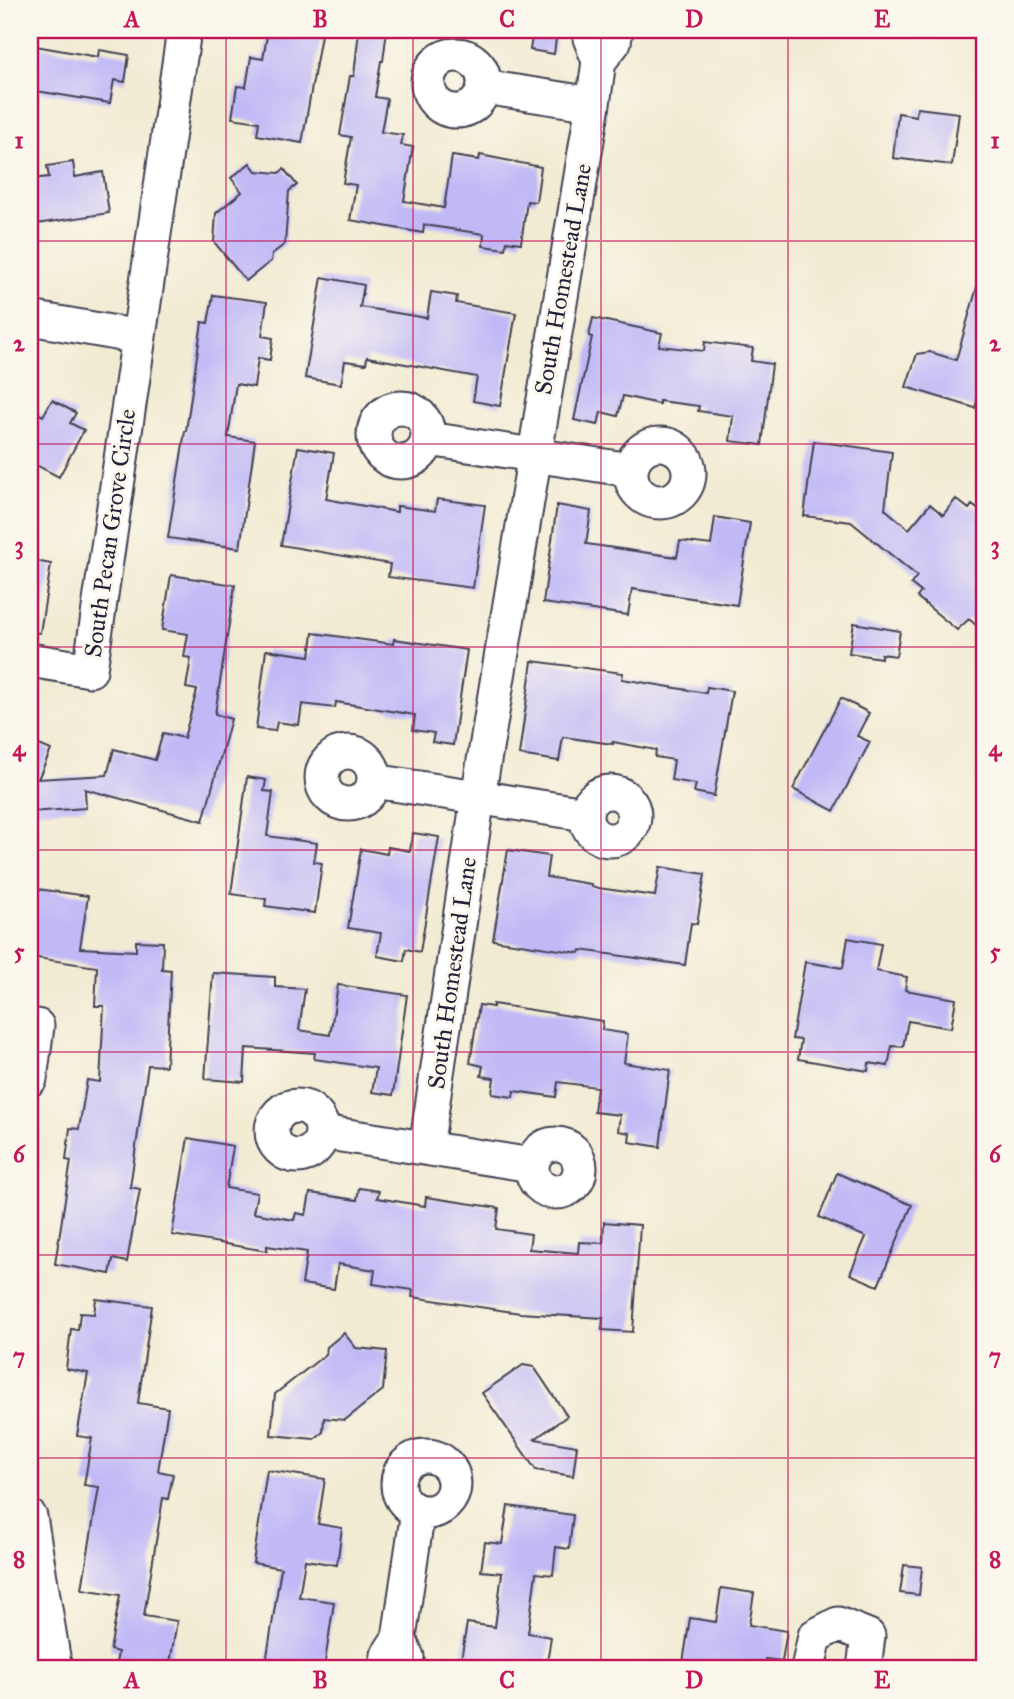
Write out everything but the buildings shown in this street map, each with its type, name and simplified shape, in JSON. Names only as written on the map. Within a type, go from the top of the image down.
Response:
[{"type":"street","name":"South Pecan Grove Circle","points":[[30,660],[90,670],[184,30]]},
{"type":"street","name":"South Homestead Lane","points":[[426,1148],[478,797],[593,104],[595,46],[614,42],[616,30]]},
{"type":"street","points":[[484,87],[593,104]]},
{"type":"street","points":[[30,318],[139,337]]},
{"type":"street","points":[[429,439],[631,470]]},
{"type":"street","points":[[374,781],[585,814]]},
{"type":"street","points":[[30,1079],[33,1026]]},
{"type":"street","points":[[322,1132],[532,1165]]},
{"type":"street","points":[[386,1669],[388,1655],[402,1654],[418,1511]]},
{"type":"street","points":[[30,1517],[55,1669]]},
{"type":"street","points":[[808,1669],[815,1636],[838,1624],[868,1636],[864,1669]]}]
